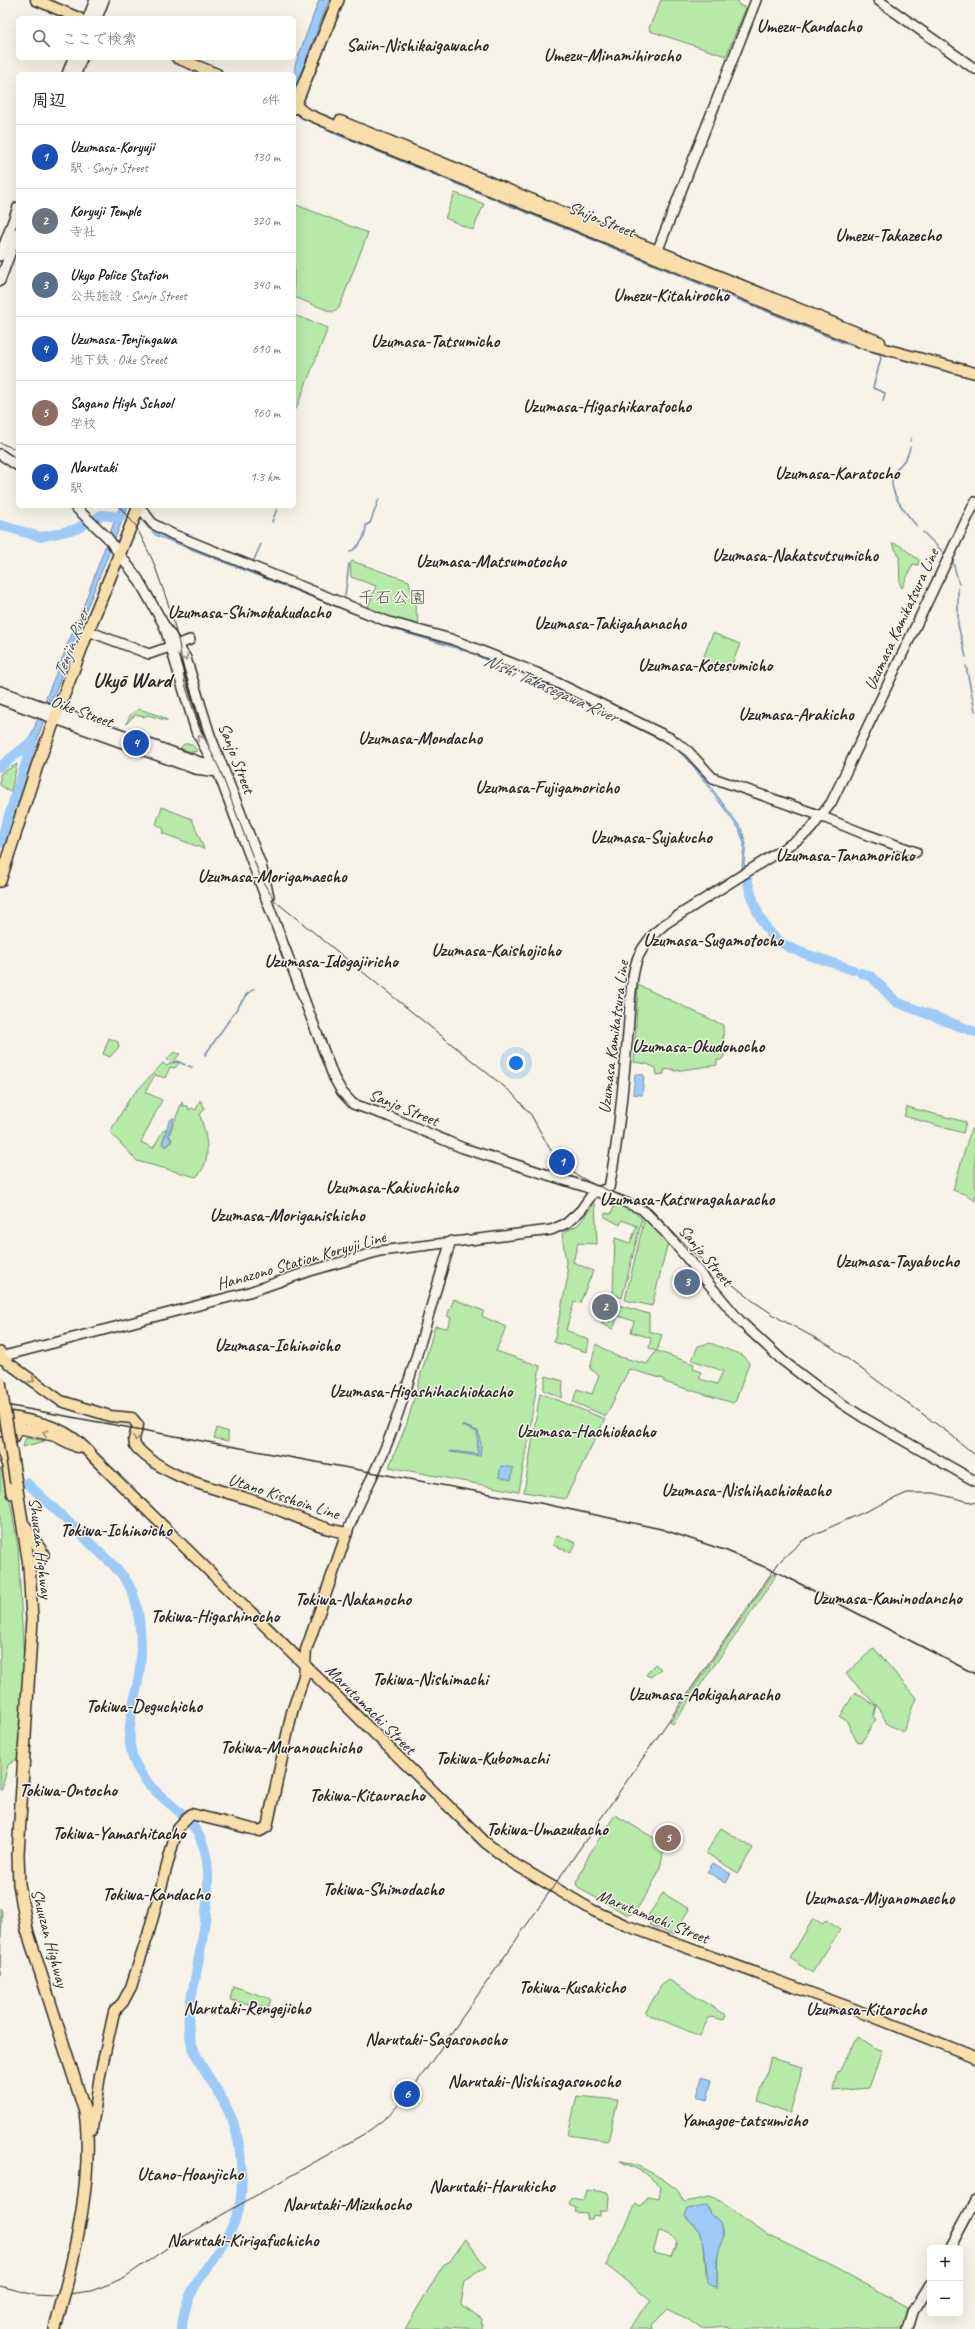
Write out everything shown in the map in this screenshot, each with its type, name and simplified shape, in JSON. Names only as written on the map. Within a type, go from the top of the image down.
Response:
[{"type":"highway","points":[[296,101],[338,0]]},
{"type":"highway","points":[[0,869],[32,770],[53,713],[117,551],[138,510]]},
{"type":"highway","points":[[0,881],[53,713],[88,631],[117,551]]},
{"type":"highway","name":"Shuuzan Highway","points":[[0,1382],[29,1565],[32,1619],[18,1854],[18,1884],[27,1930],[85,2112],[88,2130],[86,2174],[64,2295],[55,2329]]},
{"type":"highway","points":[[6,1456],[8,1444],[18,1428]]},
{"type":"highway","points":[[0,1443],[6,1456],[21,1546],[29,1565],[34,1564],[43,1554],[21,1521]]},
{"type":"main road","points":[[36,0],[74,16]]},
{"type":"main road","points":[[89,16],[95,0]]},
{"type":"main road","points":[[98,16],[104,0]]},
{"type":"main road","points":[[656,254],[756,0]]},
{"type":"main road","points":[[878,0],[975,69]]},
{"type":"main road","points":[[68,72],[72,60]]},
{"type":"main road","points":[[77,72],[81,60]]},
{"type":"main road","points":[[181,60],[212,72]]},
{"type":"main road","name":"Shijo Street","points":[[296,107],[305,113],[368,140],[656,254],[866,344],[975,373]]},
{"type":"main road","points":[[0,256],[16,212]]},
{"type":"main road","points":[[0,281],[16,237]]},
{"type":"main road","points":[[0,454],[16,465]]},
{"type":"main road","name":"Uzumasa Kamikatsura Line","points":[[599,1191],[609,1188],[613,1171],[631,999],[638,959],[652,935],[665,924],[797,840],[821,816],[847,770],[975,502]]},
{"type":"main road","name":"Sanjo Street","points":[[76,508],[91,520],[107,537],[142,585],[174,645],[186,658],[219,767],[270,908],[334,1078],[342,1092],[353,1104],[388,1116],[463,1148],[599,1191],[635,1205],[649,1215],[741,1322],[782,1360],[824,1392],[864,1418],[975,1481]]},
{"type":"main road","points":[[144,508],[154,519],[172,534],[388,622],[451,639],[537,673],[670,738],[688,751],[713,778],[821,816],[862,834],[916,852]]},
{"type":"main road","points":[[88,631],[149,654],[190,640]]},
{"type":"main road","name":"Oike Street","points":[[0,691],[39,709]]},
{"type":"main road","name":"Oike Street","points":[[0,699],[53,713],[219,767]]},
{"type":"main road","name":"Hanazono Station Koryuji Line","points":[[0,1357],[249,1292],[310,1271],[380,1251],[451,1241],[462,1242],[554,1229],[567,1223],[581,1210],[593,1193],[599,1191]]},
{"type":"main road","points":[[347,1533],[353,1516],[382,1456],[404,1399],[451,1241]]},
{"type":"main road","name":"Utano Kisshoin Line","points":[[0,1357],[61,1400],[110,1416],[132,1418],[138,1425],[134,1439],[135,1446],[176,1476],[266,1505],[301,1521],[347,1533],[306,1650],[304,1676],[292,1712],[267,1827],[260,1831],[186,1818],[177,1829],[148,1935],[131,1987],[123,2002],[114,2012],[100,2075],[92,2129],[88,2130]]},
{"type":"main road","name":"Marutamachi Street","points":[[0,1415],[30,1420],[59,1429],[82,1442],[93,1456],[486,1843],[511,1862],[594,1911],[644,1932],[846,2006],[975,2057]]},
{"type":"main road","points":[[0,1420],[14,1422],[18,1428],[30,1420]]},
{"type":"main road","name":"Marutamachi Street","points":[[0,1424],[55,1436],[93,1456]]},
{"type":"main road","points":[[952,2245],[975,2201]]},
{"type":"main road","points":[[908,2329],[914,2312],[927,2289]]},
{"type":"green space","points":[[661,0],[738,0],[739,5],[746,8],[726,56],[650,31],[649,28]]},
{"type":"green space","points":[[455,193],[484,204],[473,230],[445,218]]},
{"type":"green space","points":[[296,205],[368,233],[339,308],[332,312],[296,298]]},
{"type":"green space","points":[[296,316],[328,328],[296,409]]},
{"type":"green space","points":[[892,543],[899,545],[919,560],[918,565],[913,564],[902,588],[900,584],[899,556]]},
{"type":"green space","name":"千石公園","points":[[352,561],[409,581],[419,623],[417,627],[367,609],[376,586],[351,577],[350,563]]},
{"type":"green space","points":[[713,633],[740,644],[729,672],[702,661]]},
{"type":"green space","points":[[139,709],[163,717],[168,721],[148,715],[144,717],[135,715],[126,724],[131,714]]},
{"type":"green space","points":[[184,744],[191,744],[198,751],[191,752],[180,748]]},
{"type":"green space","points":[[17,764],[11,792],[0,785],[0,774]]},
{"type":"green space","points":[[162,807],[192,819],[204,849],[162,833],[164,829],[156,824]]},
{"type":"green space","points":[[638,985],[723,1025],[724,1057],[721,1060],[717,1060],[717,1065],[674,1071],[673,1069],[664,1070],[664,1074],[657,1075],[656,1068],[647,1064],[634,1062]]},
{"type":"green space","points":[[109,1038],[118,1042],[119,1047],[110,1057],[103,1054]]},
{"type":"green space","points":[[174,1052],[180,1054],[172,1063],[179,1063],[175,1068],[170,1067],[165,1078],[155,1075],[145,1092],[162,1100],[141,1142],[153,1148],[163,1131],[167,1129],[162,1144],[165,1147],[170,1144],[172,1140],[169,1135],[182,1102],[183,1106],[188,1106],[189,1110],[192,1108],[196,1110],[200,1100],[205,1108],[200,1115],[206,1139],[207,1156],[202,1171],[196,1177],[137,1161],[110,1132],[130,1098],[163,1063],[167,1066],[171,1063],[167,1059]]},
{"type":"green space","points":[[907,1107],[966,1122],[963,1133],[904,1116]]},
{"type":"green space","points":[[971,1129],[975,1130],[975,1201],[967,1195],[953,1190]]},
{"type":"green space","points":[[595,1203],[597,1244],[578,1243],[573,1262],[593,1271],[580,1303],[574,1302],[566,1330],[589,1340],[587,1352],[554,1342],[568,1276],[562,1234],[579,1224]]},
{"type":"green space","points":[[615,1204],[631,1209],[642,1219],[622,1298],[613,1294],[615,1238],[630,1243],[637,1226],[622,1220],[620,1225],[605,1217],[605,1213],[611,1214]]},
{"type":"green space","points":[[645,1217],[668,1242],[652,1306],[625,1300]]},
{"type":"green space","points":[[454,1299],[484,1311],[482,1316],[506,1327],[496,1351],[540,1366],[519,1492],[389,1467],[407,1423],[435,1326],[447,1328],[451,1318],[447,1316]]},
{"type":"green space","points":[[608,1302],[649,1314],[649,1331],[662,1335],[657,1351],[694,1364],[693,1369],[701,1372],[700,1379],[717,1384],[723,1371],[692,1360],[698,1346],[710,1343],[742,1355],[749,1363],[736,1400],[733,1403],[664,1382],[664,1379],[629,1369],[606,1416],[573,1402],[577,1389],[592,1394],[599,1375],[590,1369],[596,1344],[616,1356],[647,1364],[656,1351],[649,1348],[651,1338],[631,1332],[634,1321],[618,1316],[613,1329],[602,1324]]},
{"type":"green space","points":[[546,1376],[563,1381],[562,1398],[543,1390]]},
{"type":"green space","points":[[540,1393],[605,1419],[565,1499],[524,1492]]},
{"type":"green space","points":[[217,1428],[228,1432],[228,1441],[214,1438]]},
{"type":"green space","points":[[29,1438],[45,1441],[23,1447],[25,1439]]},
{"type":"green space","points":[[0,1469],[5,1471],[18,1547],[24,1663],[20,1753],[18,1758],[8,1765],[2,1789],[0,1790]]},
{"type":"green space","points":[[557,1535],[576,1543],[571,1553],[553,1545]]},
{"type":"green space","points":[[773,1574],[776,1575],[763,1596],[673,1724],[670,1722]]},
{"type":"green space","points":[[874,1648],[916,1698],[903,1732],[887,1724],[879,1708],[846,1674]]},
{"type":"green space","points":[[655,1664],[661,1669],[651,1677],[646,1675]]},
{"type":"green space","points":[[855,1692],[876,1706],[873,1717],[876,1719],[861,1743],[857,1742],[846,1720],[840,1717]]},
{"type":"green space","points":[[615,1815],[661,1842],[663,1850],[659,1869],[650,1889],[634,1913],[628,1915],[578,1888],[576,1883],[590,1853]]},
{"type":"green space","points":[[721,1828],[753,1848],[738,1873],[706,1853]]},
{"type":"green space","points":[[663,1893],[689,1909],[674,1934],[649,1925],[653,1917],[648,1916]]},
{"type":"green space","points":[[0,1908],[2,1911],[0,1975]]},
{"type":"green space","points":[[813,1919],[823,1924],[826,1920],[840,1930],[812,1973],[790,1958]]},
{"type":"green space","points":[[669,1980],[725,2015],[722,2020],[712,2017],[708,2019],[700,2036],[645,2013],[661,1986]]},
{"type":"green space","points":[[233,1986],[271,1999],[268,2008],[230,2000]]},
{"type":"green space","points":[[857,2037],[877,2050],[882,2051],[869,2088],[833,2091],[837,2071],[839,2072]]},
{"type":"green space","points":[[771,2058],[803,2067],[790,2113],[758,2101]]},
{"type":"green space","points":[[577,2096],[618,2100],[608,2141],[568,2135]]},
{"type":"green space","points":[[620,2161],[642,2168],[666,2182],[678,2191],[684,2202],[710,2197],[720,2201],[770,2236],[834,2267],[908,2307],[903,2329],[731,2329],[729,2327],[701,2329],[689,2320],[668,2309],[651,2326],[652,2329],[628,2329],[651,2301],[606,2265],[636,2204],[641,2206],[647,2196],[659,2198],[661,2187],[645,2173]],"holes":[[[708,2207],[711,2215],[720,2223],[723,2236],[718,2248],[717,2288],[706,2273],[704,2244],[699,2232],[685,2216]],[[659,2231],[671,2235],[677,2242],[671,2257],[653,2253]]]},
{"type":"green space","points":[[586,2190],[607,2192],[609,2196],[608,2210],[600,2210],[600,2216],[593,2215],[592,2219],[586,2219],[587,2213],[575,2212],[576,2207],[569,2204],[571,2198],[583,2200]]},
{"type":"green space","points":[[466,2239],[486,2267],[465,2280],[461,2304],[482,2319],[481,2329],[443,2327],[442,2329],[405,2329],[443,2265],[450,2261]]},
{"type":"water","points":[[319,0],[329,0],[296,86],[295,65]]},
{"type":"water","points":[[119,508],[127,508],[77,632],[54,696],[52,696],[32,755],[22,753],[18,750],[25,741],[26,742],[30,738],[86,599]]},
{"type":"water","points":[[144,518],[148,525],[156,531],[217,556],[472,650],[499,663],[529,672],[674,744],[690,759],[741,828],[746,843],[744,863],[751,891],[749,892],[742,867],[744,843],[739,829],[693,766],[673,746],[528,675],[496,665],[469,652],[392,629],[155,535],[140,519]]},
{"type":"water","points":[[635,1074],[644,1075],[642,1095],[633,1094]]},
{"type":"water","points":[[174,1117],[168,1135],[171,1140],[166,1147],[163,1142],[169,1121]]},
{"type":"water","points":[[462,1425],[478,1431],[481,1445],[480,1456],[450,1452],[478,1454],[477,1432]]},
{"type":"water","points":[[501,1466],[513,1468],[511,1480],[499,1477]]},
{"type":"water","points":[[713,1863],[731,1874],[726,1883],[707,1872]]},
{"type":"water","points":[[702,2077],[712,2080],[707,2100],[697,2097]]},
{"type":"water","points":[[708,2207],[711,2215],[720,2223],[723,2236],[717,2259],[717,2288],[708,2282],[704,2244],[699,2232],[685,2216],[687,2209]]},
{"type":"waterway","points":[[326,130],[844,343],[880,354],[881,358],[873,388],[885,393],[883,401]]},
{"type":"waterway","points":[[910,447],[906,458],[894,473],[892,487],[898,502],[917,526]]},
{"type":"waterway","points":[[350,552],[362,541],[366,525],[370,523],[379,499]]},
{"type":"waterway","points":[[272,522],[277,508]]},
{"type":"waterway","points":[[0,525],[41,537],[76,529],[102,515],[120,517]]},
{"type":"waterway","points":[[923,532],[945,554]]},
{"type":"waterway","points":[[253,562],[261,544]]},
{"type":"waterway","points":[[952,559],[959,584]]},
{"type":"waterway","points":[[345,596],[349,564]]},
{"type":"waterway","points":[[958,588],[958,625],[966,657]]},
{"type":"waterway","points":[[966,666],[975,711]]},
{"type":"waterway","name":"Tenjin River","points":[[0,767],[30,743]]},
{"type":"waterway","points":[[0,843],[32,744]]},
{"type":"waterway","name":"Nishi Takasegawa River","points":[[747,879],[754,904],[762,922],[772,935],[797,951],[853,970]]},
{"type":"waterway","name":"Nishi Takasegawa River","points":[[861,973],[872,977],[896,1002],[975,1032]]},
{"type":"waterway","points":[[205,1055],[247,994],[254,989]]},
{"type":"waterway","points":[[174,1063],[177,1061],[185,1065]]},
{"type":"waterway","points":[[188,1066],[192,1067]]},
{"type":"waterway","points":[[27,1483],[113,1565],[127,1581],[130,1587],[137,1608],[141,1646],[140,1670],[130,1723],[130,1745],[132,1755],[145,1780],[156,1792],[190,1822],[199,1835],[205,1851],[208,1872],[206,1913],[190,2008],[189,2030],[193,2048],[203,2068],[221,2097],[234,2126],[239,2146],[242,2187],[237,2215],[230,2232],[191,2294],[185,2311],[182,2329]]},
{"type":"tram line","points":[[0,443],[16,449]]},
{"type":"tram line","points":[[121,508],[136,526],[153,561],[170,609],[179,643],[185,684],[199,727],[220,770],[261,879],[275,901],[512,1093],[531,1115],[550,1149],[567,1169],[589,1182],[651,1209],[691,1251],[753,1301],[780,1319],[830,1346],[950,1434],[975,1455]]},
{"type":"tram line","points":[[0,2286],[35,2295],[54,2296],[91,2291],[112,2283],[125,2277],[183,2237],[364,2134],[388,2116],[420,2078],[780,1561],[802,1541],[815,1534],[907,1493],[934,1493],[975,1503]]},
{"type":"railway","points":[[0,1404],[540,1503],[661,1529],[727,1551],[781,1574],[975,1674]]},
{"type":"place","name":"Uzumasa-Tenjingawa","points":[[136,743]]},
{"type":"place","name":"Uzumasa-Koryuji","points":[[562,1162]]},
{"type":"place","name":"Ukyo Police Station","points":[[687,1282]]},
{"type":"place","name":"Koryuji Temple","points":[[605,1307]]},
{"type":"place","name":"Sagano High School","points":[[668,1838]]},
{"type":"place","name":"Narutaki","points":[[407,2094]]},
{"type":"district","name":"Umezu-Kandacho","points":[[809,26]]},
{"type":"district","name":"Saiin-Nishikaigawacho","points":[[417,45]]},
{"type":"district","name":"Umezu-Minamihirocho","points":[[612,55]]},
{"type":"district","name":"Umezu-Takazecho","points":[[888,235]]},
{"type":"district","name":"Umezu-Kitahirocho","points":[[671,295]]},
{"type":"district","name":"Uzumasa-Tatsumicho","points":[[435,341]]},
{"type":"district","name":"Uzumasa-Higashikaratocho","points":[[607,406]]},
{"type":"district","name":"Uzumasa-Karatocho","points":[[837,473]]},
{"type":"district","name":"Uzumasa-Nakatsutsumicho","points":[[795,555]]},
{"type":"district","name":"Uzumasa-Matsumotocho","points":[[491,561]]},
{"type":"district","name":"Uzumasa-Shimokakudacho","points":[[249,612]]},
{"type":"district","name":"Uzumasa-Takigahanacho","points":[[610,623]]},
{"type":"district","name":"Uzumasa-Kotesumicho","points":[[705,665]]},
{"type":"district","name":"Ukyō Ward","points":[[132,680]]},
{"type":"district","name":"Uzumasa-Arakicho","points":[[796,714]]},
{"type":"district","name":"Uzumasa-Mondacho","points":[[420,738]]},
{"type":"district","name":"Uzumasa-Fujigamoricho","points":[[547,787]]},
{"type":"district","name":"Uzumasa-Sujakucho","points":[[651,837]]},
{"type":"district","name":"Uzumasa-Tanamoricho","points":[[845,855]]},
{"type":"district","name":"Uzumasa-Morigamaecho","points":[[272,876]]},
{"type":"district","name":"Uzumasa-Sugamotocho","points":[[713,940]]},
{"type":"district","name":"Uzumasa-Kaishojicho","points":[[496,950]]},
{"type":"district","name":"Uzumasa-Idogajiricho","points":[[331,961]]},
{"type":"district","name":"Uzumasa-Okudonocho","points":[[698,1046]]},
{"type":"district","name":"Uzumasa-Kakiuchicho","points":[[392,1187]]},
{"type":"district","name":"Uzumasa-Katsuragaharacho","points":[[687,1199]]},
{"type":"district","name":"Uzumasa-Moriganishicho","points":[[287,1215]]},
{"type":"district","name":"Uzumasa-Tayabucho","points":[[897,1261]]},
{"type":"district","name":"Uzumasa-Ichinoicho","points":[[277,1345]]},
{"type":"district","name":"Uzumasa-Higashihachiokacho","points":[[421,1391]]},
{"type":"district","name":"Uzumasa-Hachiokacho","points":[[586,1431]]},
{"type":"district","name":"Uzumasa-Nishihachiokacho","points":[[746,1490]]},
{"type":"district","name":"Tokiwa-Ichinoicho","points":[[116,1530]]},
{"type":"district","name":"Uzumasa-Kaminodancho","points":[[887,1598]]},
{"type":"district","name":"Tokiwa-Nakanocho","points":[[353,1599]]},
{"type":"district","name":"Tokiwa-Higashinocho","points":[[215,1616]]},
{"type":"district","name":"Tokiwa-Nishimachi","points":[[430,1679]]},
{"type":"district","name":"Uzumasa-Aokigaharacho","points":[[704,1694]]},
{"type":"district","name":"Tokiwa-Deguchicho","points":[[144,1706]]},
{"type":"district","name":"Tokiwa-Muranouchicho","points":[[291,1747]]},
{"type":"district","name":"Tokiwa-Kubomachi","points":[[492,1758]]},
{"type":"district","name":"Tokiwa-Ontocho","points":[[68,1790]]},
{"type":"district","name":"Tokiwa-Kitauracho","points":[[367,1795]]},
{"type":"district","name":"Tokiwa-Umazukacho","points":[[547,1829]]},
{"type":"district","name":"Tokiwa-Yamashitacho","points":[[119,1833]]},
{"type":"district","name":"Tokiwa-Shimodacho","points":[[383,1889]]},
{"type":"district","name":"Tokiwa-Kandacho","points":[[156,1894]]},
{"type":"district","name":"Uzumasa-Miyanomaecho","points":[[879,1898]]},
{"type":"district","name":"Tokiwa-Kusakicho","points":[[572,1987]]},
{"type":"district","name":"Narutaki-Rengejicho","points":[[247,2008]]},
{"type":"district","name":"Uzumasa-Kitarocho","points":[[866,2009]]},
{"type":"district","name":"Narutaki-Sagasonocho","points":[[436,2039]]},
{"type":"district","name":"Narutaki-Nishisagasonocho","points":[[534,2081]]},
{"type":"district","name":"Yamagoe-tatsumicho","points":[[744,2120]]},
{"type":"district","name":"Utano-Hoanjicho","points":[[190,2174]]},
{"type":"district","name":"Narutaki-Harukicho","points":[[492,2186]]},
{"type":"district","name":"Narutaki-Mizuhocho","points":[[347,2204]]},
{"type":"district","name":"Narutaki-Kirigafuchicho","points":[[243,2240]]}]
